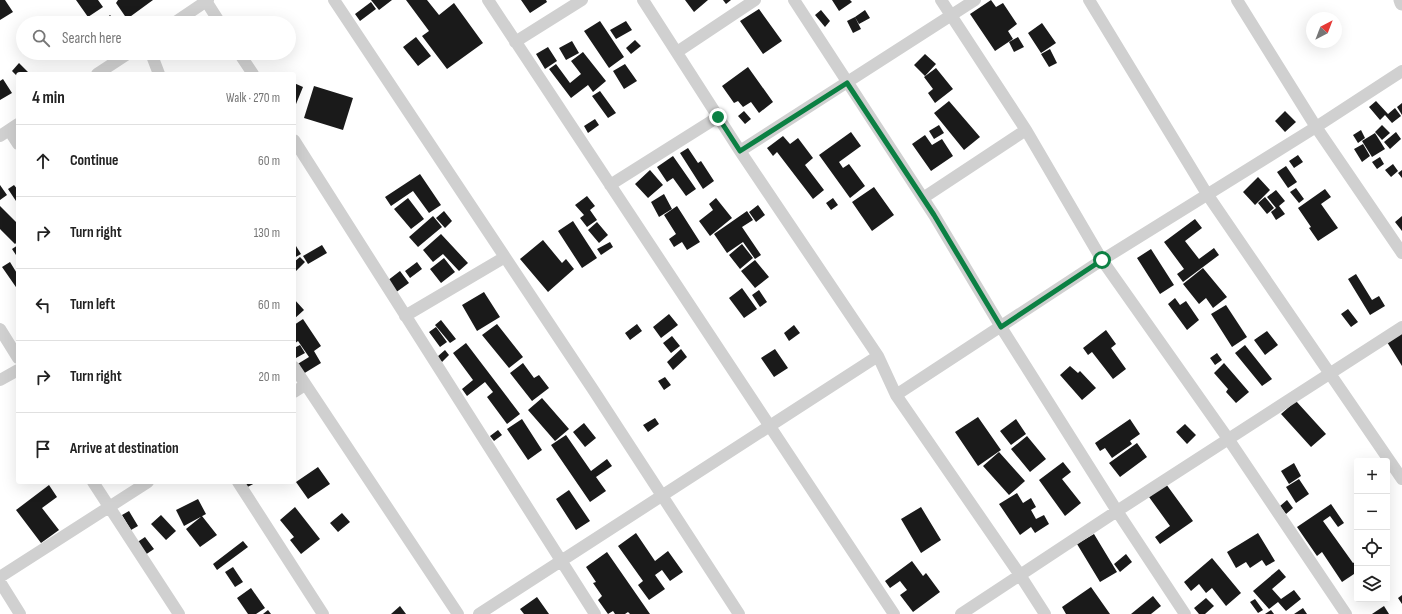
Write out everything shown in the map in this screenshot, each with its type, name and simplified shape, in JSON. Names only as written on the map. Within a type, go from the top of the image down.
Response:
[{"type":"street","points":[[184,16],[207,0],[216,16]]},
{"type":"street","points":[[334,0],[662,495],[739,614]]},
{"type":"street","points":[[488,0],[894,614]]},
{"type":"street","points":[[515,42],[582,0]]},
{"type":"street","points":[[643,0],[740,151],[878,356],[896,395],[1020,575],[1045,614]]},
{"type":"street","points":[[677,52],[755,0]]},
{"type":"street","points":[[794,0],[923,198],[1001,327],[1117,511],[1185,614]]},
{"type":"street","points":[[941,0],[1026,130],[1102,260],[1229,440],[1346,614]]},
{"type":"street","points":[[740,151],[975,0]]},
{"type":"street","points":[[1089,0],[1207,194],[1331,372],[1402,479]]},
{"type":"street","points":[[1236,0],[1316,127],[1402,253]]},
{"type":"street","points":[[99,72],[118,60]]},
{"type":"street","points":[[154,60],[158,72]]},
{"type":"street","points":[[244,60],[252,72]]},
{"type":"street","points":[[896,395],[1102,260],[1316,127],[1402,71]]},
{"type":"street","points":[[610,185],[718,117]]},
{"type":"street","points":[[9,130],[16,141]]},
{"type":"street","points":[[923,198],[1026,130]]},
{"type":"street","points":[[296,143],[595,614]]},
{"type":"street","points":[[405,316],[505,257]]},
{"type":"street","points":[[961,614],[1331,372],[1402,328]]},
{"type":"street","points":[[0,329],[16,355]]},
{"type":"street","points":[[479,614],[769,425],[878,356]]},
{"type":"street","points":[[0,380],[16,371]]},
{"type":"street","points":[[296,371],[458,614]]},
{"type":"street","points":[[296,391],[305,385]]},
{"type":"street","points":[[94,484],[179,614]]},
{"type":"street","points":[[0,577],[145,484]]},
{"type":"street","points":[[239,484],[323,614]]},
{"type":"street","points":[[0,582],[20,614]]},
{"type":"building","points":[[0,0],[5,0],[13,12],[0,20]]},
{"type":"building","points":[[76,0],[98,0],[103,7],[87,16]]},
{"type":"building","points":[[118,0],[153,0],[131,16],[125,16],[116,3]]},
{"type":"building","points":[[371,0],[392,0],[379,10]]},
{"type":"building","points":[[406,0],[427,0],[439,15],[454,3],[483,43],[447,69],[422,36],[429,31]]},
{"type":"building","points":[[521,0],[546,0],[547,2],[530,13]]},
{"type":"building","points":[[685,0],[708,0],[694,12]]},
{"type":"building","points":[[723,0],[731,0],[726,4]]},
{"type":"building","points":[[832,0],[850,0],[852,2],[839,11]]},
{"type":"building","points":[[991,0],[996,7],[1003,3],[1017,24],[1008,31],[1013,39],[995,51],[970,14]]},
{"type":"building","points":[[371,2],[376,9],[360,21],[355,14]]},
{"type":"building","points":[[759,9],[782,41],[763,54],[740,21]]},
{"type":"building","points":[[821,10],[830,21],[825,27],[815,15]]},
{"type":"building","points":[[865,10],[870,18],[859,24],[855,17]]},
{"type":"building","points":[[855,17],[861,29],[853,33],[847,21]]},
{"type":"building","points":[[600,21],[624,57],[609,68],[584,31]]},
{"type":"building","points":[[626,21],[632,30],[616,39],[610,30]]},
{"type":"building","points":[[1042,23],[1056,43],[1041,53],[1028,33]]},
{"type":"building","points":[[416,37],[431,56],[418,66],[403,47]]},
{"type":"building","points":[[1018,37],[1024,47],[1014,52],[1009,42]]},
{"type":"building","points":[[635,40],[641,46],[631,54],[626,48]]},
{"type":"building","points":[[572,41],[579,53],[566,60],[559,48]]},
{"type":"building","points":[[548,47],[557,61],[545,69],[536,54]]},
{"type":"building","points":[[1050,49],[1057,63],[1049,67],[1041,54]]},
{"type":"building","points":[[583,52],[606,81],[593,92],[588,85],[571,98],[549,69],[556,64],[570,83],[581,74],[571,61]]},
{"type":"building","points":[[925,54],[936,64],[925,76],[914,65]]},
{"type":"building","points":[[19,63],[28,72],[16,72],[16,75],[12,71]]},
{"type":"building","points":[[625,64],[637,81],[624,89],[613,71]]},
{"type":"building","points":[[748,67],[773,102],[759,113],[751,102],[743,107],[738,101],[734,103],[722,86]]},
{"type":"building","points":[[936,68],[953,89],[935,103],[928,93],[933,89],[924,77]]},
{"type":"building","points":[[3,79],[12,93],[0,100],[0,81]]},
{"type":"building","points":[[296,84],[303,87],[296,104]]},
{"type":"building","points":[[314,86],[353,98],[343,130],[304,118]]},
{"type":"building","points":[[600,91],[616,113],[608,118],[592,96]]},
{"type":"building","points":[[949,101],[980,137],[964,150],[934,113]]},
{"type":"building","points":[[1376,101],[1388,114],[1395,108],[1401,116],[1392,123],[1385,115],[1380,120],[1369,107]]},
{"type":"building","points":[[1402,103],[1402,115],[1397,107]]},
{"type":"building","points":[[744,111],[751,119],[745,124],[738,116]]},
{"type":"building","points":[[1285,111],[1296,122],[1285,132],[1275,121]]},
{"type":"building","points":[[595,119],[599,125],[588,133],[584,126]]},
{"type":"building","points":[[939,125],[944,133],[934,139],[929,131]]},
{"type":"building","points":[[1382,125],[1390,133],[1382,140],[1375,132]]},
{"type":"building","points":[[1361,130],[1365,138],[1358,143],[1353,135]]},
{"type":"building","points":[[851,132],[861,146],[839,162],[843,168],[849,164],[865,186],[850,198],[819,155]]},
{"type":"building","points":[[1396,132],[1401,139],[1390,149],[1384,142]]},
{"type":"building","points":[[1375,133],[1385,149],[1372,157],[1362,141]]},
{"type":"building","points":[[925,135],[932,145],[942,139],[953,156],[931,171],[912,144]]},
{"type":"building","points":[[783,136],[790,144],[798,138],[813,158],[805,165],[824,190],[813,199],[777,152],[773,156],[767,148]]},
{"type":"building","points":[[1363,144],[1370,156],[1362,162],[1354,149]]},
{"type":"building","points":[[688,148],[698,163],[701,161],[714,181],[703,189],[680,153]]},
{"type":"building","points":[[1298,155],[1303,162],[1294,168],[1289,161]]},
{"type":"building","points":[[673,156],[696,189],[686,196],[673,178],[667,182],[657,167]]},
{"type":"building","points":[[1380,157],[1384,164],[1377,169],[1372,162]]},
{"type":"building","points":[[1393,164],[1398,171],[1391,177],[1385,170]]},
{"type":"building","points":[[1286,166],[1297,182],[1288,188],[1277,172]]},
{"type":"building","points":[[650,170],[663,185],[648,198],[635,184]]},
{"type":"building","points":[[1402,170],[1402,178],[1398,173]]},
{"type":"building","points":[[420,174],[441,205],[429,213],[413,191],[391,206],[385,197]]},
{"type":"building","points":[[1258,177],[1270,190],[1255,205],[1243,192]]},
{"type":"building","points":[[0,185],[7,195],[0,200]]},
{"type":"building","points":[[14,185],[16,188],[16,201],[8,189]]},
{"type":"building","points":[[874,187],[894,215],[872,231],[852,202]]},
{"type":"building","points":[[1296,188],[1304,199],[1299,203],[1290,192]]},
{"type":"building","points":[[1325,189],[1331,197],[1321,204],[1338,228],[1318,241],[1309,228],[1311,227],[1298,208]]},
{"type":"building","points":[[1276,190],[1285,201],[1279,206],[1285,214],[1276,220],[1271,212],[1276,208],[1267,197]]},
{"type":"building","points":[[664,194],[672,209],[659,217],[651,202]]},
{"type":"building","points":[[587,196],[595,206],[590,210],[597,220],[587,227],[580,218],[584,215],[575,205]]},
{"type":"building","points":[[1265,197],[1274,208],[1267,214],[1258,203]]},
{"type":"building","points":[[408,198],[424,219],[411,229],[394,209]]},
{"type":"building","points":[[716,198],[732,218],[710,236],[699,221],[713,210],[709,204]]},
{"type":"building","points":[[833,198],[838,205],[831,210],[826,203]]},
{"type":"building","points":[[758,205],[765,215],[756,222],[749,212]]},
{"type":"building","points":[[0,206],[16,222],[16,243],[15,244],[0,229]]},
{"type":"building","points":[[677,206],[700,242],[687,250],[682,242],[674,247],[669,239],[676,234],[664,215]]},
{"type":"building","points":[[444,211],[452,221],[445,228],[436,218]]},
{"type":"building","points":[[747,211],[753,220],[742,227],[761,255],[755,259],[743,242],[727,253],[714,234]]},
{"type":"building","points":[[433,216],[442,227],[418,247],[409,237]]},
{"type":"building","points":[[1402,216],[1402,231],[1395,222]]},
{"type":"building","points":[[1195,219],[1202,228],[1185,241],[1199,259],[1214,248],[1219,255],[1183,282],[1177,274],[1184,269],[1164,242]]},
{"type":"building","points":[[573,221],[597,258],[582,268],[558,231]]},
{"type":"building","points":[[597,222],[608,235],[599,243],[588,230]]},
{"type":"building","points":[[441,234],[468,263],[459,271],[443,254],[433,262],[423,250]]},
{"type":"building","points":[[543,240],[562,263],[566,259],[574,269],[548,292],[520,259]]},
{"type":"building","points":[[610,242],[613,247],[601,255],[597,249]]},
{"type":"building","points":[[742,244],[753,258],[740,269],[729,255]]},
{"type":"building","points":[[322,245],[327,253],[308,264],[303,256]]},
{"type":"building","points":[[16,246],[16,255],[12,249]]},
{"type":"building","points":[[296,246],[301,254],[296,257]]},
{"type":"building","points":[[1151,249],[1174,285],[1160,294],[1137,258]]},
{"type":"building","points":[[300,257],[305,262],[296,271],[296,260]]},
{"type":"building","points":[[444,258],[455,272],[441,283],[430,269]]},
{"type":"building","points":[[755,260],[769,277],[755,288],[741,271]]},
{"type":"building","points":[[10,262],[16,272],[16,287],[2,267]]},
{"type":"building","points":[[417,262],[422,269],[410,278],[405,271]]},
{"type":"building","points":[[1203,268],[1227,297],[1213,308],[1206,298],[1199,304],[1183,284]]},
{"type":"building","points":[[400,271],[409,283],[395,293],[387,281]]},
{"type":"building","points":[[1356,274],[1372,300],[1379,296],[1385,306],[1370,315],[1348,279]]},
{"type":"building","points":[[742,288],[757,309],[744,318],[729,298]]},
{"type":"building","points":[[759,290],[767,302],[760,307],[752,295]]},
{"type":"building","points":[[484,292],[500,317],[477,331],[462,305]]},
{"type":"building","points":[[1175,298],[1180,305],[1186,301],[1199,320],[1187,330],[1168,304]]},
{"type":"building","points":[[296,301],[304,310],[296,317]]},
{"type":"building","points":[[1226,305],[1247,337],[1232,347],[1211,314]]},
{"type":"building","points":[[1348,309],[1358,322],[1351,327],[1341,314]]},
{"type":"building","points":[[669,314],[678,325],[661,338],[653,327]]},
{"type":"building","points":[[303,319],[321,346],[314,351],[321,363],[303,374],[296,365],[309,357],[298,341],[296,342],[296,324]]},
{"type":"building","points":[[441,320],[456,339],[450,343],[435,325]]},
{"type":"building","points":[[497,324],[523,357],[509,368],[482,335]]},
{"type":"building","points":[[637,324],[642,331],[630,340],[625,333]]},
{"type":"building","points":[[794,325],[800,333],[789,341],[784,333]]},
{"type":"building","points":[[436,327],[447,342],[440,347],[429,332]]},
{"type":"building","points":[[1106,330],[1116,344],[1111,348],[1126,369],[1113,379],[1092,352],[1088,355],[1083,348]]},
{"type":"building","points":[[1267,331],[1278,345],[1265,355],[1254,340]]},
{"type":"building","points":[[1402,333],[1402,366],[1387,342]]},
{"type":"building","points":[[672,336],[680,346],[671,353],[663,343]]},
{"type":"building","points":[[466,343],[520,414],[507,424],[487,397],[493,392],[485,382],[467,396],[462,389],[473,380],[453,353]]},
{"type":"building","points":[[300,345],[305,353],[296,358],[296,347]]},
{"type":"building","points":[[1245,345],[1272,379],[1262,386],[1235,353]]},
{"type":"building","points":[[681,349],[687,357],[673,370],[667,362]]},
{"type":"building","points":[[775,349],[788,368],[774,377],[761,358]]},
{"type":"building","points":[[445,350],[449,355],[442,362],[437,357]]},
{"type":"building","points":[[1217,353],[1222,360],[1215,365],[1210,358]]},
{"type":"building","points":[[523,363],[534,378],[539,375],[549,388],[532,401],[510,373]]},
{"type":"building","points":[[1224,363],[1249,392],[1236,403],[1226,392],[1228,389],[1214,373]]},
{"type":"building","points":[[1070,366],[1078,373],[1080,371],[1096,388],[1082,400],[1060,375]]},
{"type":"building","points":[[665,377],[671,385],[664,390],[658,381]]},
{"type":"building","points":[[542,398],[569,429],[555,441],[528,410]]},
{"type":"building","points":[[1296,401],[1326,434],[1311,447],[1281,414]]},
{"type":"building","points":[[978,417],[1001,450],[978,466],[955,432]]},
{"type":"building","points":[[655,418],[659,424],[648,432],[643,425]]},
{"type":"building","points":[[522,419],[542,450],[528,460],[507,429]]},
{"type":"building","points":[[1016,419],[1026,434],[1011,445],[1000,431]]},
{"type":"building","points":[[1130,419],[1140,434],[1130,441],[1132,444],[1112,458],[1105,448],[1100,451],[1095,443]]},
{"type":"building","points":[[584,423],[596,438],[585,447],[573,432]]},
{"type":"building","points":[[1185,424],[1196,435],[1187,444],[1176,432]]},
{"type":"building","points":[[498,430],[502,435],[494,441],[490,436]]},
{"type":"building","points":[[566,435],[591,471],[607,459],[612,466],[596,477],[606,491],[590,502],[551,445]]},
{"type":"building","points":[[1027,436],[1046,459],[1030,472],[1011,449]]},
{"type":"building","points":[[1137,443],[1147,457],[1120,477],[1109,463]]},
{"type":"building","points":[[999,452],[1025,481],[1009,495],[983,466]]},
{"type":"building","points":[[1063,462],[1071,472],[1062,479],[1081,503],[1065,516],[1039,480]]},
{"type":"building","points":[[1294,463],[1301,476],[1289,484],[1281,471]]},
{"type":"building","points":[[318,467],[330,484],[308,499],[296,482]]},
{"type":"building","points":[[1299,479],[1309,494],[1296,503],[1286,487]]},
{"type":"building","points":[[238,484],[253,484],[242,490]]},
{"type":"building","points":[[1166,484],[1193,521],[1160,544],[1155,537],[1170,526],[1149,497]]},
{"type":"building","points":[[49,485],[57,497],[42,508],[59,530],[41,543],[16,510]]},
{"type":"building","points":[[569,490],[590,521],[576,530],[556,499]]},
{"type":"building","points":[[1017,493],[1023,503],[1031,498],[1036,507],[1031,510],[1036,519],[1044,515],[1049,524],[1035,533],[1031,527],[1020,535],[999,504]]},
{"type":"building","points":[[198,499],[206,514],[184,526],[176,510]]},
{"type":"building","points":[[1287,500],[1293,508],[1286,514],[1280,506]]},
{"type":"building","points":[[1331,504],[1344,523],[1338,527],[1330,516],[1323,521],[1354,562],[1354,574],[1342,582],[1322,552],[1317,556],[1297,527]]},
{"type":"building","points":[[295,507],[320,539],[301,554],[290,540],[294,537],[280,520]]},
{"type":"building","points":[[921,507],[941,540],[921,553],[901,519]]},
{"type":"building","points":[[129,511],[138,526],[131,530],[122,515]]},
{"type":"building","points":[[342,513],[350,522],[338,532],[330,523]]},
{"type":"building","points":[[161,515],[176,531],[166,540],[151,524]]},
{"type":"building","points":[[202,516],[217,535],[200,547],[186,529]]},
{"type":"building","points":[[636,533],[655,561],[668,551],[683,572],[670,581],[662,570],[655,575],[665,589],[649,600],[638,585],[643,581],[618,546]]},
{"type":"building","points":[[1258,533],[1275,561],[1266,566],[1262,560],[1250,568],[1246,562],[1236,568],[1227,552]]},
{"type":"building","points":[[1094,534],[1117,572],[1100,582],[1077,544]]},
{"type":"building","points":[[145,537],[154,549],[145,555],[136,543]]},
{"type":"building","points":[[243,541],[248,547],[217,570],[213,564]]},
{"type":"building","points":[[607,552],[650,614],[630,614],[628,612],[625,614],[615,614],[613,611],[608,614],[598,600],[602,596],[593,583],[596,582],[586,567]]},
{"type":"building","points":[[1126,554],[1132,562],[1120,572],[1114,564]]},
{"type":"building","points":[[1212,558],[1241,593],[1226,606],[1212,588],[1206,593],[1199,584],[1191,591],[1184,582]]},
{"type":"building","points":[[912,561],[923,576],[926,573],[940,592],[913,612],[900,595],[907,590],[900,581],[890,588],[885,581]]},
{"type":"building","points":[[233,567],[243,582],[235,587],[225,572]]},
{"type":"building","points":[[1279,569],[1286,577],[1272,589],[1281,599],[1294,590],[1301,599],[1286,611],[1278,602],[1269,609],[1253,591]]},
{"type":"building","points":[[1091,587],[1110,614],[1066,614],[1062,607]]},
{"type":"building","points":[[251,588],[265,608],[256,614],[248,614],[237,598]]},
{"type":"building","points":[[1402,595],[1402,604],[1398,598]]},
{"type":"building","points":[[1153,596],[1161,606],[1151,614],[1131,614]]},
{"type":"building","points":[[537,597],[549,614],[524,614],[520,609]]},
{"type":"building","points":[[1206,598],[1214,606],[1205,614],[1199,614],[1194,608]]},
{"type":"building","points":[[1255,599],[1263,610],[1258,613],[1250,602]]},
{"type":"building","points":[[400,606],[406,614],[391,614]]},
{"type":"building","points":[[1384,606],[1389,614],[1372,614]]},
{"type":"building","points":[[1303,608],[1307,614],[1294,614]]},
{"type":"building","points":[[268,610],[271,614],[263,614]]},
{"type":"building","points":[[1271,610],[1274,614],[1265,614]]},
{"type":"route","points":[[718,117],[740,151],[847,83],[934,215],[1001,327],[1102,260]]}]
